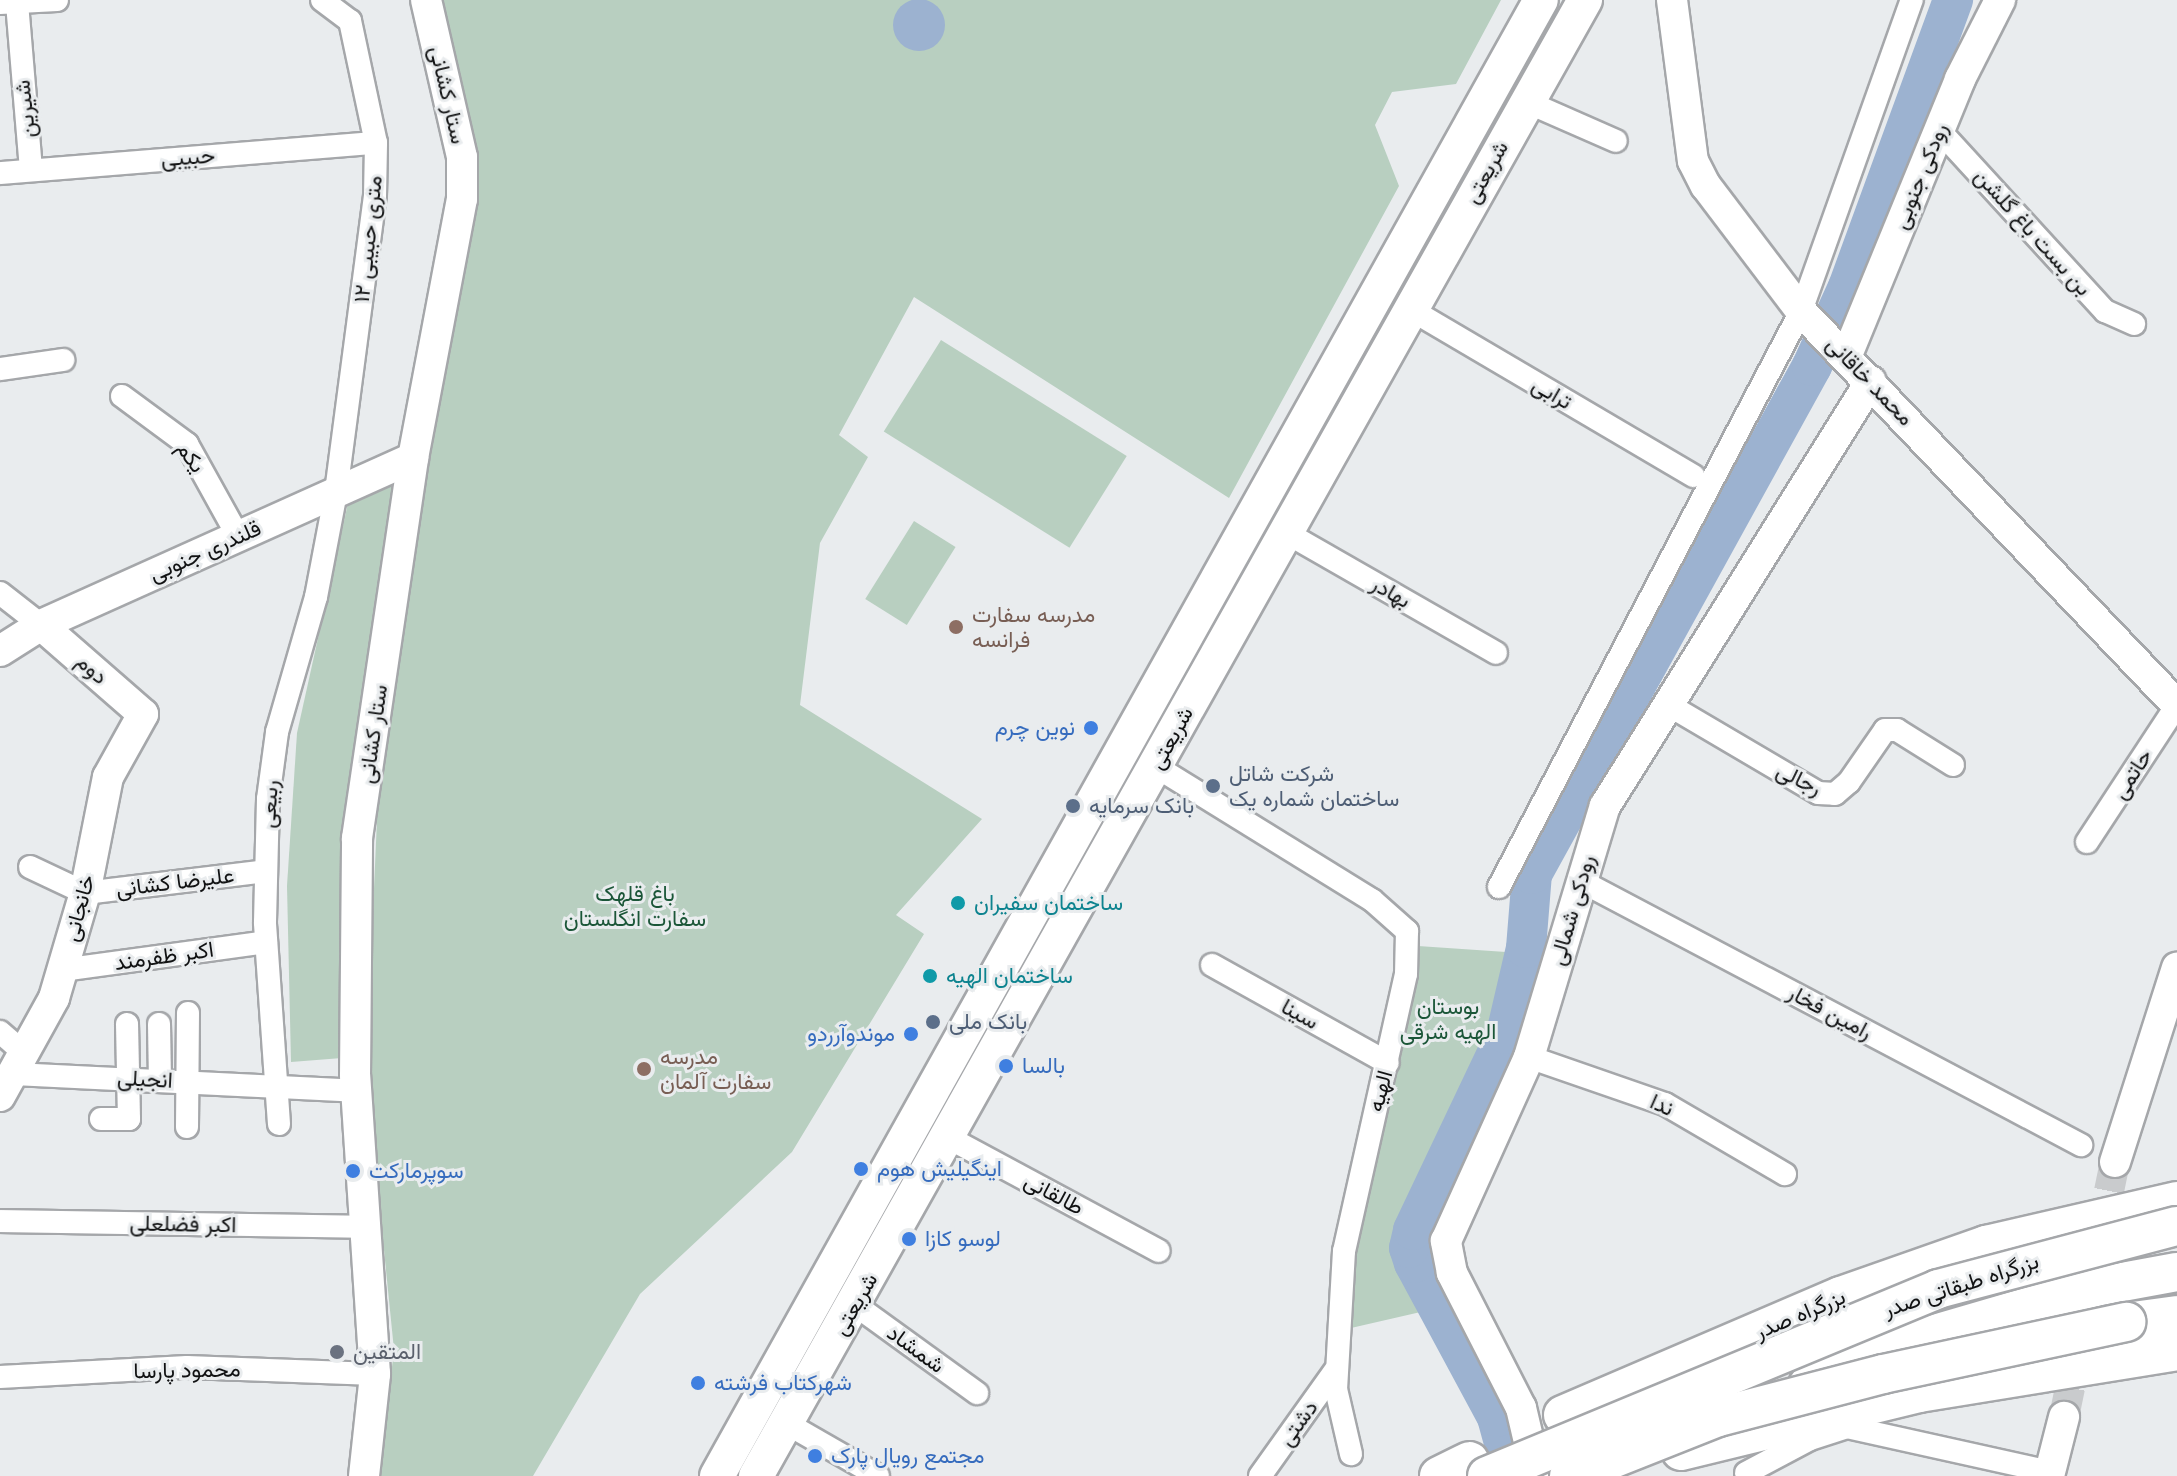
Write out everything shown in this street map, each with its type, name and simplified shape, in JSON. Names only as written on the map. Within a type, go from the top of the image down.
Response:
[{"type":"highway","name":"بزرگراه صدر","points":[[1465,1471],[1563,1415],[1841,1296],[1986,1245],[2177,1201]]},
{"type":"highway","name":"بزرگراه طبقاتی صدر","points":[[1465,1471],[1938,1289],[2177,1226]]},
{"type":"highway","points":[[1618,1476],[1681,1451],[1873,1352],[2095,1287],[2177,1272]]},
{"type":"highway","points":[[1569,1476],[1718,1417],[1883,1374],[2126,1322],[2175,1324]]},
{"type":"highway","points":[[1681,1451],[1919,1393],[2175,1324]]},
{"type":"main road","name":"شریعتی","points":[[717,1476],[1541,0]]},
{"type":"main road","name":"شریعتی","points":[[756,1476],[949,1138],[1525,101],[1585,0]]},
{"type":"street","points":[[8,3],[57,0]]},
{"type":"street","name":"۱۲ متری حبیبی","points":[[322,0],[350,21],[376,143],[375,196],[336,492]]},
{"type":"street","name":"ستار کشانی","points":[[364,1476],[375,1374],[356,1091],[357,838],[413,458],[462,199],[462,157],[426,0]]},
{"type":"street","name":"محمد خاقانی","points":[[1672,0],[1697,172],[1801,311],[1847,355],[2177,705]]},
{"type":"street","points":[[1499,887],[1801,311],[1912,0]]},
{"type":"street","name":"رودکی جنوبی","points":[[1847,355],[1939,130],[2000,0]]},
{"type":"street","name":"شیرین","points":[[8,3],[10,57],[31,168]]},
{"type":"street","points":[[1525,101],[1616,141]]},
{"type":"street","name":"بن بست باغ گلشن","points":[[1939,130],[2105,311],[2134,324]]},
{"type":"street","name":"حبیبی","points":[[0,173],[31,168],[376,143]]},
{"type":"street","name":"ترابی","points":[[1410,309],[1694,476]]},
{"type":"street","points":[[0,369],[63,360]]},
{"type":"street","name":"رودکی شمالی","points":[[1537,1476],[1521,1408],[1452,1273],[1446,1241],[1529,1057],[1579,880],[1605,806],[1667,704],[1783,529],[1871,381]]},
{"type":"street","name":"یکم","points":[[122,396],[187,444],[238,536]]},
{"type":"street","name":"قلندری جنوبی","points":[[0,651],[41,625],[413,458]]},
{"type":"street","name":"ربیعی","points":[[279,1124],[266,942],[266,871],[277,732],[316,597],[336,492]]},
{"type":"street","name":"بهادر","points":[[1285,532],[1496,653]]},
{"type":"street","points":[[0,593],[41,625]]},
{"type":"street","name":"دوم","points":[[41,625],[143,714]]},
{"type":"street","name":"رجالی","points":[[1667,704],[1818,793],[1835,794],[1849,782],[1885,730],[1897,730],[1953,765]]},
{"type":"street","name":"حاتمی","points":[[2087,842],[2177,705]]},
{"type":"street","name":"خانجانی","points":[[13,1075],[54,998],[85,893],[108,777],[143,714]]},
{"type":"street","name":"الهیه","points":[[1155,766],[1398,919],[1410,944],[1388,1063],[1347,1226],[1335,1371],[1351,1454]]},
{"type":"street","points":[[30,867],[85,893]]},
{"type":"street","name":"علیرضا کشانی","points":[[85,893],[266,871]]},
{"type":"street","name":"رامین فخار","points":[[1579,880],[2081,1145]]},
{"type":"street","name":"اکبر ظفرمند","points":[[62,970],[266,942]]},
{"type":"street","name":"سینا","points":[[1212,965],[1388,1063]]},
{"type":"street","points":[[2115,1162],[2177,968]]},
{"type":"street","points":[[187,1127],[188,1013]]},
{"type":"street","points":[[101,1119],[129,1119],[127,1024]]},
{"type":"street","points":[[159,1024],[160,1081]]},
{"type":"street","points":[[0,1032],[13,1075]]},
{"type":"street","name":"ندا","points":[[1529,1057],[1665,1104],[1785,1174]]},
{"type":"street","name":"انجیلی","points":[[13,1075],[356,1091]]},
{"type":"street","name":"طالقانی","points":[[949,1138],[1159,1251]]},
{"type":"street","name":"اکبر فضلعلی","points":[[0,1221],[365,1227]]},
{"type":"street","name":"شمشاد","points":[[854,1304],[977,1393]]},
{"type":"street","name":"محمود پارسا","points":[[0,1377],[187,1367],[375,1374]]},
{"type":"street","name":"دشتی","points":[[1260,1476],[1335,1371]]},
{"type":"street","points":[[1746,1473],[1810,1439],[1847,1427],[2050,1474],[2064,1417]]},
{"type":"street","points":[[786,1423],[878,1476]]},
{"type":"green space","name":"باغ قلهک سفارت انگلستان","points":[[438,0],[1501,0],[1456,84],[1392,92],[1375,125],[1399,186],[1229,498],[914,297],[839,435],[868,457],[820,543],[800,705],[982,819],[896,915],[924,934],[792,1152],[640,1294],[533,1476],[379,1476],[394,1350],[366,1071],[379,774],[476,175]]},
{"type":"green space","points":[[941,340],[1127,456],[1069,548],[884,432]]},
{"type":"green space","points":[[397,481],[342,1058],[291,1062],[287,886],[297,733],[348,503]]},
{"type":"green space","points":[[914,521],[956,547],[907,625],[865,599]]},
{"type":"green space","name":"بوستان الهیه شرقی","points":[[1418,946],[1506,952],[1489,1038],[1470,1091],[1396,1232],[1394,1249],[1425,1311],[1351,1328],[1356,1248]]},
{"type":"water","points":[[919,-1],[937,7],[945,25],[937,43],[919,51],[901,43],[893,25],[901,7]]},
{"type":"waterway","points":[[1513,1476],[1497,1417],[1414,1263],[1409,1248],[1413,1230],[1506,1034],[1526,948],[1532,874],[1812,366],[1848,287],[1953,0]]},
{"type":"tunnel","points":[[2100,1235],[2115,1162]]},
{"type":"tunnel","points":[[2064,1417],[2078,1349]]},
{"type":"place","name":"مدرسه سفارت فرانسه","points":[[956,627]]},
{"type":"place","name":"نوین چرم","points":[[1091,728]]},
{"type":"place","name":"شرکت شاتل ساختمان شماره یک","points":[[1213,786]]},
{"type":"place","name":"بانک سرمایه","points":[[1073,806]]},
{"type":"place","name":"ساختمان سفیران","points":[[958,903]]},
{"type":"place","name":"ساختمان الهیه","points":[[930,976]]},
{"type":"place","name":"بانک ملی","points":[[933,1022]]},
{"type":"place","name":"موندوآرردو","points":[[911,1034]]},
{"type":"place","name":"بالسا","points":[[1006,1066]]},
{"type":"place","name":"مدرسه سفارت آلمان","points":[[644,1069]]},
{"type":"place","name":"اینگیلیش هوم","points":[[861,1169]]},
{"type":"place","name":"سوپرمارکت","points":[[353,1171]]},
{"type":"place","name":"لوسو کازا","points":[[909,1239]]},
{"type":"place","name":"المتقین","points":[[337,1352]]},
{"type":"place","name":"شهرکتاب فرشته","points":[[698,1383]]},
{"type":"place","name":"مجتمع رویال پارک","points":[[815,1456]]}]
